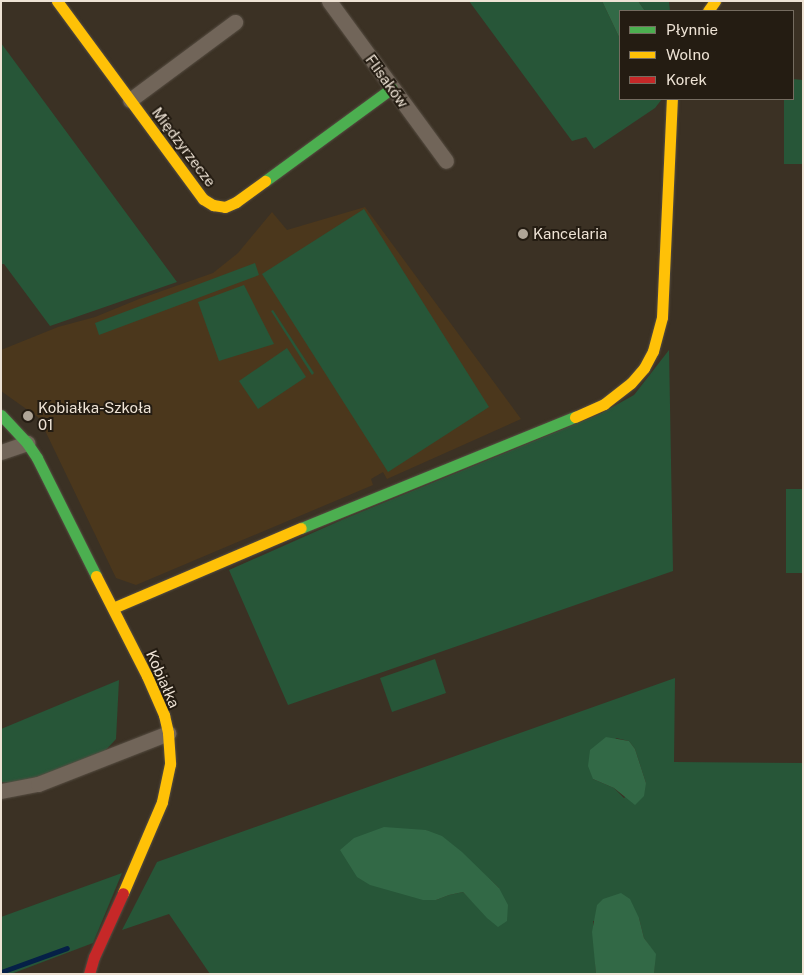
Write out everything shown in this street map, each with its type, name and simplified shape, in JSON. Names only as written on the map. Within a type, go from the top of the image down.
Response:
[{"type":"street","name":"Międzyrzecze","points":[[57,1],[203,199],[213,205],[225,207],[236,202],[392,88]]},
{"type":"street","name":"Flisaków","points":[[329,1],[446,160]]},
{"type":"street","points":[[130,100],[234,22]]},
{"type":"street","points":[[113,608],[236,555],[584,413],[604,404],[631,383],[644,368],[653,352],[662,317],[672,100]]},
{"type":"street","name":"Kobiałka","points":[[1,415],[27,443],[37,458],[158,699],[168,733],[170,764],[162,802],[154,826],[94,957],[90,973]]},
{"type":"street","points":[[1,452],[27,443]]},
{"type":"street","points":[[1,791],[38,784],[168,733]]},
{"type":"shaded area","points":[[365,207],[521,419],[387,479],[383,472],[371,479],[373,485],[136,585],[116,578],[39,418],[1,391],[1,350],[58,327],[95,317],[213,273],[238,253],[272,212],[287,230]]},
{"type":"green space","points":[[469,1],[602,1],[619,37],[619,100],[661,100],[655,108],[594,149],[586,137],[572,141]]},
{"type":"green space","points":[[602,1],[638,1],[644,10],[619,10],[619,37]]},
{"type":"green space","points":[[638,1],[669,1],[670,10],[644,10]]},
{"type":"green space","points":[[1,43],[177,282],[50,326],[4,264],[1,264]]},
{"type":"green space","points":[[794,79],[803,80],[803,164],[784,164],[784,100],[794,100]]},
{"type":"green space","points":[[364,209],[489,407],[388,472],[262,274]]},
{"type":"green space","points":[[255,263],[259,275],[99,335],[95,323]]},
{"type":"green space","points":[[244,285],[274,344],[219,361],[198,302]]},
{"type":"green space","points":[[273,310],[314,373],[312,375],[271,311]]},
{"type":"green space","points":[[287,348],[306,377],[258,409],[239,381]]},
{"type":"green space","points":[[669,350],[673,571],[288,705],[229,570],[344,519],[600,414],[634,395]]},
{"type":"green space","points":[[786,489],[803,489],[803,573],[786,573]]},
{"type":"green space","points":[[435,659],[446,693],[392,712],[380,678]]},
{"type":"green space","points":[[675,678],[674,762],[803,763],[803,974],[654,974],[655,954],[644,938],[639,918],[593,921],[596,974],[210,974],[169,914],[122,930],[157,862]],"holes":[[[616,738],[629,741],[635,749],[646,783],[624,798],[614,788],[593,779]],[[406,830],[426,830],[483,873],[499,888],[473,902],[463,892],[436,900]]]},
{"type":"green space","points":[[119,680],[116,739],[104,752],[19,784],[1,782],[1,729]]},
{"type":"green space","points":[[606,737],[629,741],[635,749],[646,783],[644,796],[635,805],[614,788],[593,779],[588,766],[590,750]]},
{"type":"green space","points":[[384,827],[426,830],[442,836],[462,852],[499,888],[508,905],[507,921],[498,927],[463,892],[436,900],[423,900],[370,885],[357,877],[340,850],[354,838]]},
{"type":"green space","points":[[122,873],[93,943],[11,974],[1,974],[1,917]]},
{"type":"green space","points":[[621,893],[630,899],[639,918],[644,938],[656,954],[654,974],[596,974],[592,932],[597,905],[603,899]]},
{"type":"waterway","points":[[1,972],[67,948]]},
{"type":"traffic: fast","points":[[265,181],[392,88]]},
{"type":"traffic: fast","points":[[1,415],[27,443],[37,458],[96,576]]},
{"type":"traffic: fast","points":[[301,528],[575,417]]},
{"type":"traffic: slow","points":[[57,1],[203,199],[213,205],[225,207],[236,202],[265,181]]},
{"type":"traffic: slow","points":[[709,10],[715,1]]},
{"type":"traffic: slow","points":[[575,417],[604,404],[631,383],[644,368],[653,351],[662,317],[672,100]]},
{"type":"traffic: slow","points":[[113,608],[301,528]]},
{"type":"traffic: slow","points":[[96,576],[147,676],[164,715],[168,733],[170,764],[162,802],[123,893]]},
{"type":"traffic: jam","points":[[89,974],[94,957],[123,893]]},
{"type":"place","name":"Kancelaria","points":[[523,234]]},
{"type":"place","name":"Kobiałka-Szkoła 01","points":[[28,416]]}]
